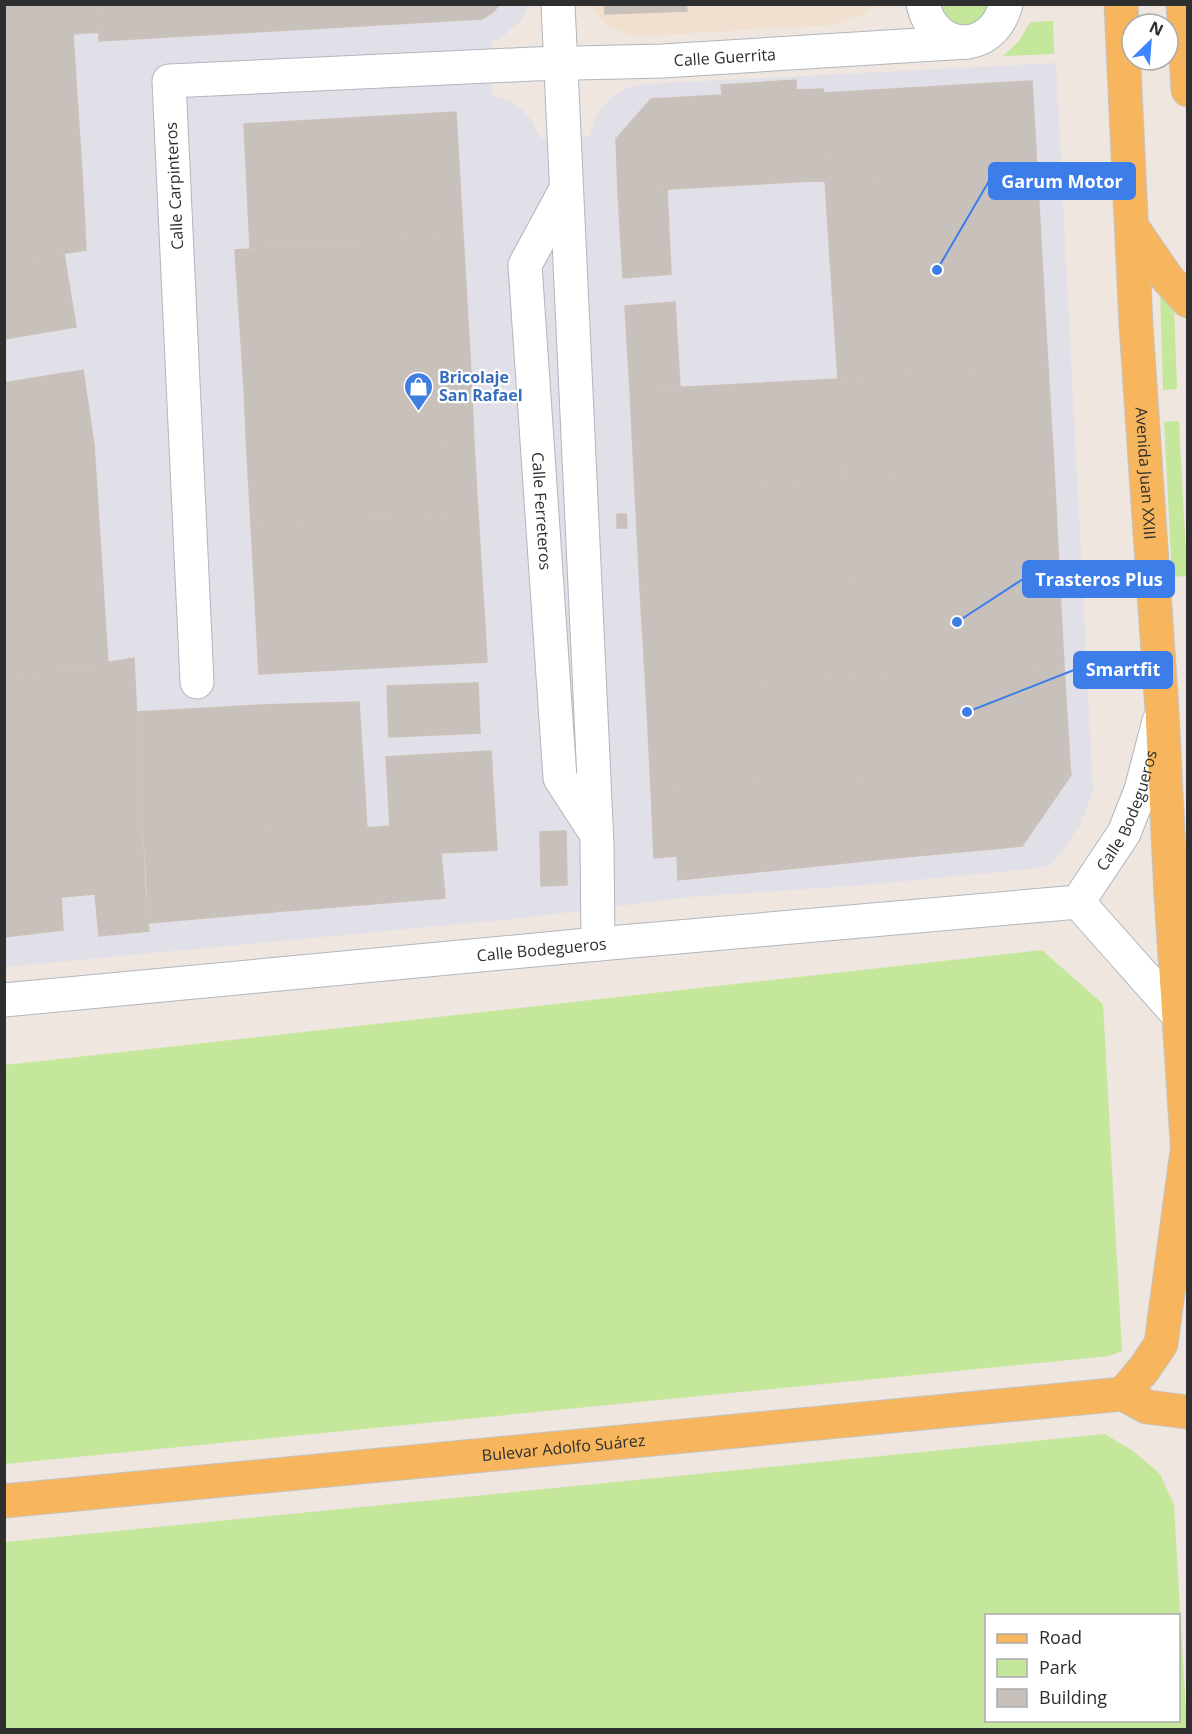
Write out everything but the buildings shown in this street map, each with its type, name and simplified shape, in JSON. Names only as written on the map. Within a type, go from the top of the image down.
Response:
[{"type":"main road","name":"Avenida Juan XXIII","points":[[1121,4],[1136,326],[1162,711],[1188,1156]]},
{"type":"main road","points":[[1184,4],[1188,90]]},
{"type":"main road","points":[[1132,227],[1167,278],[1188,302]]},
{"type":"main road","points":[[1187,1151],[1161,1344],[1123,1394],[1147,1407],[1188,1412]]},
{"type":"main road","name":"Bulevar Adolfo Suárez","points":[[4,1502],[1123,1394]]},
{"type":"street","points":[[558,4],[596,834],[598,944]]},
{"type":"street","points":[[921,4],[925,16],[934,29],[945,37],[959,42],[983,38],[993,31],[1002,18],[1006,4]]},
{"type":"street","points":[[889,45],[921,4]]},
{"type":"street","name":"Calle Guerrita","points":[[561,63],[663,61],[889,45],[968,42]]},
{"type":"street","name":"Calle Carpinteros","points":[[197,682],[170,81],[561,63]]},
{"type":"street","name":"Calle Ferreteros","points":[[566,189],[525,265],[560,778],[596,834]]},
{"type":"street","name":"Calle Bodegueros","points":[[4,1000],[1078,902],[1124,833],[1141,790],[1162,711]]},
{"type":"street","points":[[1078,902],[1180,1017]]},
{"type":"shaded area","points":[[5,5],[529,5],[521,20],[500,39],[492,41],[492,95],[515,103],[530,118],[541,138],[590,136],[596,116],[611,97],[629,87],[645,84],[1056,63],[1093,790],[1080,825],[1051,865],[866,885],[690,897],[523,918],[5,967]]},
{"type":"shaded area","points":[[590,5],[875,5],[865,13],[831,25],[644,36],[630,35],[608,26]]},
{"type":"green space","points":[[937,5],[992,5],[973,25],[954,25]]},
{"type":"green space","points":[[1053,21],[1054,54],[1003,56],[1019,41],[1030,22]]},
{"type":"green space","points":[[1160,288],[1174,304],[1177,389],[1163,390]]},
{"type":"green space","points":[[1179,421],[1187,576],[1172,577],[1164,422]]},
{"type":"green space","points":[[1042,950],[1103,1004],[1122,1351],[1110,1356],[5,1464],[5,1065]]},
{"type":"green space","points":[[1105,1434],[1133,1451],[1160,1474],[1174,1505],[1187,1729],[5,1729],[5,1542]]},
{"type":"place","name":"Garum Motor","points":[[937,270]]},
{"type":"place","name":"Bricolaje San Rafael","points":[[418,412]]},
{"type":"place","name":"Trasteros Plus","points":[[957,622]]},
{"type":"place","name":"Smartfit","points":[[967,712]]}]
